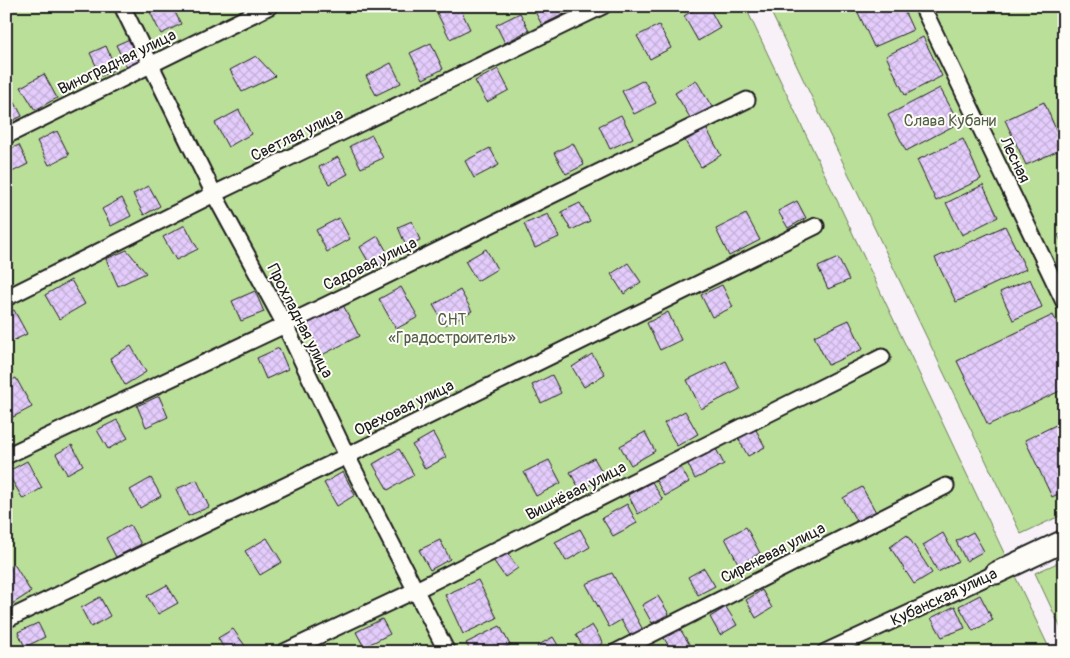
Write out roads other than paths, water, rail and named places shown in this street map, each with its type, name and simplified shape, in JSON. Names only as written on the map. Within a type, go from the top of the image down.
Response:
[{"type":"street","name":"Прохладная улица","points":[[122,6],[214,194],[285,326],[347,456],[447,652]]},
{"type":"street","name":"Виноградная улица","points":[[6,136],[270,6]]},
{"type":"street","name":"Светлая улица","points":[[6,298],[214,194],[603,6]]},
{"type":"street","name":"Лесная","points":[[922,6],[1064,302]]},
{"type":"street","name":"Садовая улица","points":[[6,456],[285,326],[747,100]]},
{"type":"street","name":"Ореховая улица","points":[[6,620],[347,456],[816,226]]},
{"type":"street","name":"Вишнёвая улица","points":[[284,652],[416,590],[882,357]]},
{"type":"street","name":"Сиреневая улица","points":[[616,652],[946,486]]},
{"type":"street","name":"Кубанская улица","points":[[825,652],[1064,541]]},
{"type":"park label","name":"Слава Кубани","points":[[950,121]]},
{"type":"park label","name":"СНТ «Градостроитель»","points":[[452,329]]}]
